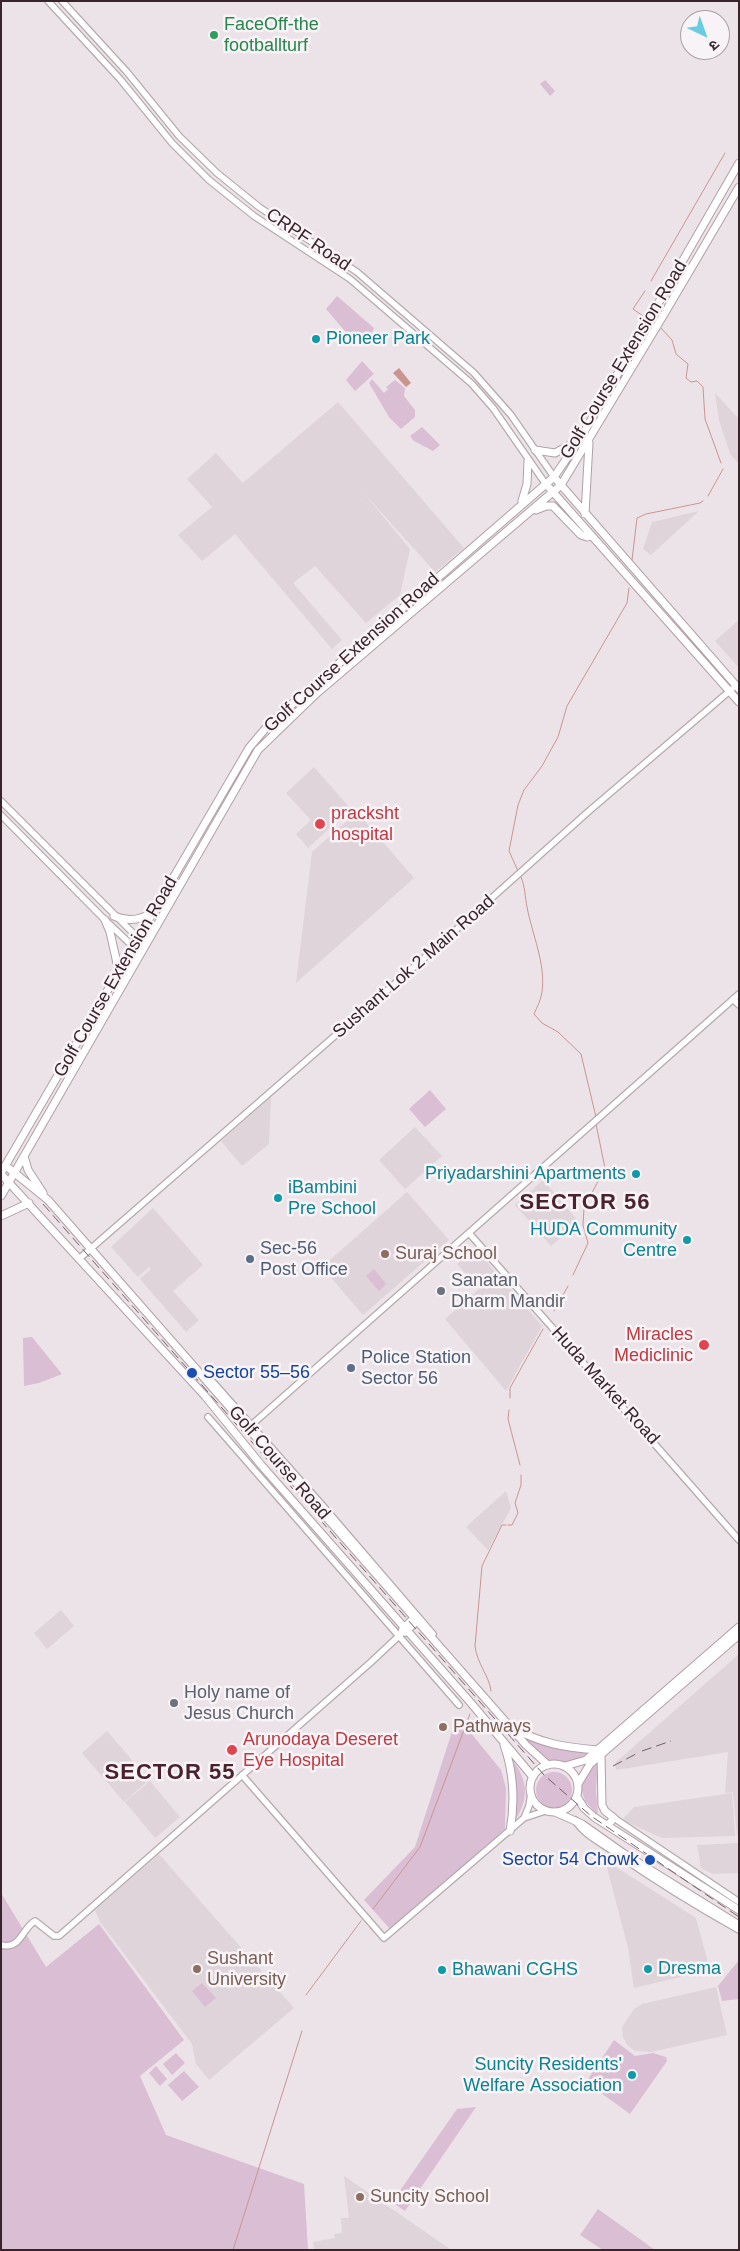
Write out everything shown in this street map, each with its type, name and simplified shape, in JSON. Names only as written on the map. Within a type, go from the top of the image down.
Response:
[{"type":"main road","name":"Golf Course Extension Road","points":[[1,1174],[249,748],[265,729],[554,477],[580,439],[739,163]]},
{"type":"main road","name":"Golf Course Extension Road","points":[[1,1196],[258,750],[317,693],[561,484],[660,323],[739,187]]},
{"type":"main road","points":[[614,380],[623,384]]},
{"type":"main road","points":[[535,450],[555,453],[580,439]]},
{"type":"main road","points":[[585,514],[589,440]]},
{"type":"main road","points":[[521,504],[527,484],[528,461]]},
{"type":"main road","points":[[554,477],[737,687]]},
{"type":"main road","points":[[545,483],[735,696]]},
{"type":"main road","points":[[530,511],[553,506],[581,535],[592,536]]},
{"type":"main road","points":[[114,916],[121,919],[135,919],[148,915],[155,910]]},
{"type":"main road","points":[[105,920],[110,932],[119,972]]},
{"type":"main road","points":[[24,1156],[34,1181],[48,1200]]},
{"type":"main road","name":"Golf Course Road","points":[[6,1166],[48,1200],[250,1427],[526,1745],[548,1765]]},
{"type":"main road","name":"Golf Course Road","points":[[1,1174],[10,1181],[205,1396],[403,1632],[502,1739],[533,1777]]},
{"type":"main road","points":[[1,1216],[29,1202]]},
{"type":"main road","points":[[157,1345],[167,1335]]},
{"type":"main road","points":[[555,1812],[568,1808],[577,1797],[578,1784],[583,1772],[599,1752],[739,1627]]},
{"type":"main road","points":[[739,1635],[599,1752],[577,1764],[564,1766],[548,1765],[537,1772],[533,1777],[530,1793],[535,1803],[545,1811],[555,1812],[575,1820],[622,1852],[739,1925]]},
{"type":"main road","points":[[505,1721],[532,1738],[548,1743],[599,1752]]},
{"type":"main road","points":[[502,1739],[508,1759],[514,1804],[510,1831]]},
{"type":"main road","points":[[599,1752],[602,1805],[605,1811],[614,1818],[608,1825]]},
{"type":"main road","points":[[564,1766],[574,1774],[578,1784]]},
{"type":"main road","points":[[577,1797],[584,1808],[608,1825],[736,1904],[739,1910]]},
{"type":"street","points":[[48,1],[120,79],[172,143],[209,180],[259,219],[350,279],[462,375],[493,408],[545,483]]},
{"type":"street","name":"CRPF Road","points":[[62,1],[127,72],[179,136],[217,173],[264,210],[357,272],[474,373],[511,415],[554,477]]},
{"type":"street","points":[[259,219],[264,210]]},
{"type":"street","name":"Sushant Lok 2 Main Road","points":[[80,1258],[589,811],[735,696],[737,687]]},
{"type":"street","points":[[1,801],[145,945]]},
{"type":"street","points":[[1,815],[140,953]]},
{"type":"street","points":[[66,880],[73,873]]},
{"type":"street","points":[[250,1427],[739,994]]},
{"type":"street","points":[[733,999],[739,1005]]},
{"type":"street","name":"Huda Market Road","points":[[469,1233],[739,1540]]},
{"type":"street","points":[[212,1381],[250,1427],[323,1506],[501,1712],[505,1721]]},
{"type":"street","points":[[208,1417],[403,1632],[459,1705]]},
{"type":"street","points":[[1,1945],[16,1944],[31,1923],[35,1921],[54,1936],[59,1936],[416,1619]]},
{"type":"street","points":[[242,1775],[384,1938],[524,1818],[545,1811]]},
{"type":"street","points":[[524,1818],[529,1806],[530,1793]]},
{"type":"street","points":[[614,1818],[736,1904]]},
{"type":"street","points":[[575,1820],[580,1828],[621,1856],[704,1911],[739,1930]]},
{"type":"shaded area","points":[[545,80],[555,91],[550,96],[540,84]]},
{"type":"shaded area","points":[[337,296],[374,328],[369,340],[349,336],[326,309]]},
{"type":"shaded area","points":[[362,361],[374,374],[355,391],[346,380]]},
{"type":"shaded area","points":[[399,368],[411,383],[406,387],[393,373]]},
{"type":"shaded area","points":[[372,379],[384,393],[388,389],[386,387],[395,380],[405,388],[404,396],[415,410],[415,417],[401,429],[389,417],[369,383]]},
{"type":"shaded area","points":[[715,393],[739,419],[739,464],[730,454],[719,420]]},
{"type":"shaded area","points":[[338,402],[464,548],[435,572],[362,491],[410,549],[400,595],[366,623],[315,566],[293,583],[342,640],[332,649],[235,534],[202,561],[178,535],[212,507],[187,479],[216,453],[243,483]]},
{"type":"shaded area","points":[[422,427],[440,445],[433,451],[414,441],[410,436]]},
{"type":"shaded area","points":[[699,511],[651,555],[643,549],[652,522]]},
{"type":"shaded area","points":[[739,620],[739,668],[715,641]]},
{"type":"shaded area","points":[[314,767],[351,809],[308,848],[296,834],[311,820],[286,793]]},
{"type":"shaded area","points":[[357,812],[414,878],[296,983],[312,852]]},
{"type":"shaded area","points":[[430,1090],[446,1109],[425,1127],[409,1109]]},
{"type":"shaded area","points":[[271,1097],[269,1144],[242,1166],[221,1141]]},
{"type":"shaded area","points":[[415,1127],[442,1156],[405,1189],[379,1160]]},
{"type":"shaded area","points":[[543,1180],[579,1222],[551,1246],[515,1205]]},
{"type":"shaded area","name":"Suraj School","points":[[407,1192],[449,1240],[363,1315],[322,1267]]},
{"type":"shaded area","points":[[153,1208],[203,1265],[173,1291],[199,1320],[186,1332],[140,1279],[151,1269],[149,1267],[138,1277],[111,1247]]},
{"type":"shaded area","points":[[476,1248],[496,1273],[479,1288],[457,1264]]},
{"type":"shaded area","points":[[374,1269],[386,1284],[379,1291],[366,1276]]},
{"type":"shaded area","points":[[497,1273],[542,1326],[506,1391],[445,1319]]},
{"type":"shaded area","points":[[32,1337],[62,1374],[39,1383],[24,1386],[23,1338]]},
{"type":"shaded area","points":[[506,1491],[511,1508],[488,1550],[466,1527]]},
{"type":"shaded area","points":[[61,1610],[74,1626],[47,1649],[34,1633]]},
{"type":"shaded area","points":[[739,1654],[739,1835],[737,1835],[733,1792],[725,1793],[728,1752],[616,1770],[615,1763]]},
{"type":"shaded area","points":[[457,1716],[501,1770],[506,1788],[505,1829],[391,1930],[364,1900],[415,1847]]},
{"type":"shaded area","points":[[107,1731],[149,1780],[124,1802],[82,1753]]},
{"type":"shaded area","points":[[522,1738],[555,1747],[589,1752],[569,1762],[552,1762],[540,1756]]},
{"type":"shaded area","points":[[510,1757],[520,1773],[525,1788],[523,1804],[515,1821],[516,1797]]},
{"type":"shaded area","points":[[598,1761],[596,1790],[598,1815],[585,1801],[581,1788],[591,1767]]},
{"type":"shaded area","points":[[554,1772],[561,1773],[567,1777],[571,1783],[571,1797],[567,1803],[561,1807],[554,1808],[547,1807],[541,1803],[537,1797],[536,1790],[537,1783],[541,1777],[547,1773]]},
{"type":"shaded area","points":[[150,1781],[180,1817],[155,1838],[125,1802]]},
{"type":"shaded area","points":[[732,1793],[735,1836],[662,1838],[622,1820],[634,1807]]},
{"type":"shaded area","points":[[739,1843],[739,1873],[713,1874],[701,1868],[697,1845]]},
{"type":"shaded area","name":"Sushant University","points":[[159,1854],[294,2008],[209,2080],[196,2064],[192,2044],[100,1922],[95,1910]]},
{"type":"shaded area","points":[[605,1860],[696,1918],[710,1970],[634,1988],[628,1948]]},
{"type":"shaded area","points":[[1,1893],[46,1967],[99,1924],[184,2040],[140,2076],[166,2135],[304,2184],[308,2250],[1,2250]]},
{"type":"shaded area","points":[[739,1960],[739,1999],[722,2001],[718,1986]]},
{"type":"shaded area","points":[[202,1983],[216,1998],[205,2007],[192,1991]]},
{"type":"shaded area","points":[[716,1987],[727,2035],[651,2052],[635,2051],[628,2046],[623,2037],[622,2027],[634,2009],[642,2004]]},
{"type":"shaded area","points":[[614,2040],[635,2056],[653,2053],[666,2057],[667,2061],[630,2114],[586,2082]]},
{"type":"shaded area","points":[[176,2053],[185,2063],[172,2075],[163,2064]]},
{"type":"shaded area","points":[[156,2066],[167,2079],[160,2086],[149,2073]]},
{"type":"shaded area","points":[[184,2071],[199,2087],[182,2101],[168,2085]]},
{"type":"shaded area","points":[[476,2107],[405,2211],[392,2202],[457,2109]]},
{"type":"shaded area","name":"Suncity School","points":[[344,2176],[450,2250],[314,2250],[313,2242],[335,2238],[334,2234],[342,2233],[341,2218],[349,2218]]},
{"type":"shaded area","points":[[598,2209],[655,2250],[603,2250],[580,2235]]},
{"type":"waterway","points":[[651,281],[725,153]]},
{"type":"waterway","points":[[645,291],[633,309],[646,318]]},
{"type":"waterway","points":[[660,327],[672,340],[676,354],[688,364],[686,378],[691,382],[697,381],[703,387],[705,419],[721,463]]},
{"type":"waterway","points":[[708,496],[723,469]]},
{"type":"waterway","points":[[632,560],[637,518],[646,514],[703,501]]},
{"type":"waterway","points":[[518,871],[509,851],[518,805],[524,790],[542,766],[558,737],[567,706],[627,603],[629,588]]},
{"type":"waterway","points":[[521,877],[538,949],[543,981],[539,1003],[534,1014],[542,1023],[558,1032],[581,1054],[596,1117]]},
{"type":"waterway","points":[[573,1275],[588,1243],[583,1225],[584,1208],[605,1168],[596,1124]]},
{"type":"waterway","points":[[554,1311],[568,1286]]},
{"type":"waterway","points":[[510,1398],[510,1388],[543,1329]]},
{"type":"waterway","points":[[509,1410],[508,1419],[520,1465]]},
{"type":"waterway","points":[[508,1525],[512,1525],[518,1513],[515,1503],[521,1485],[521,1475]]},
{"type":"waterway","points":[[491,1691],[478,1659],[475,1646],[482,1566],[502,1525],[506,1525]]},
{"type":"waterway","points":[[373,1909],[420,1847],[470,1714]]},
{"type":"waterway","points":[[306,1995],[361,1921]]},
{"type":"waterway","points":[[233,2250],[302,2031]]},
{"type":"railway","points":[[43,1204],[544,1775],[591,1816],[739,1917]]},
{"type":"railway","points":[[642,1751],[671,1741]]},
{"type":"railway","points":[[613,1766],[636,1754]]},
{"type":"place","name":"FaceOff-the footballturf","points":[[214,35]]},
{"type":"place","name":"Pioneer Park","points":[[316,339]]},
{"type":"place","name":"pracksht hospital","points":[[320,824]]},
{"type":"place","name":"Priyadarshini Apartments","points":[[636,1174]]},
{"type":"place","name":"iBambini Pre School","points":[[278,1198]]},
{"type":"place","name":"HUDA Community Centre","points":[[687,1240]]},
{"type":"place","name":"Suraj School","points":[[385,1254]]},
{"type":"place","name":"Sec-56 Post Office","points":[[250,1259]]},
{"type":"place","name":"Sanatan Dharm Mandir","points":[[441,1291]]},
{"type":"place","name":"Miracles Mediclinic","points":[[704,1345]]},
{"type":"place","name":"Police Station Sector 56","points":[[351,1368]]},
{"type":"place","name":"Sector 55–56","points":[[192,1373]]},
{"type":"place","name":"Holy name of Jesus Church","points":[[174,1703]]},
{"type":"place","name":"Pathways","points":[[443,1727]]},
{"type":"place","name":"Arunodaya Deseret Eye Hospital","points":[[232,1750]]},
{"type":"place","name":"Sector 54 Chowk","points":[[650,1860]]},
{"type":"place","name":"Sushant University","points":[[197,1969]]},
{"type":"place","name":"Dresma","points":[[648,1969]]},
{"type":"place","name":"Bhawani CGHS","points":[[442,1970]]},
{"type":"place","name":"Suncity Residents' Welfare Association","points":[[632,2075]]},
{"type":"place","name":"Suncity School","points":[[360,2197]]},
{"type":"district","name":"SECTOR 56","points":[[585,1203]]},
{"type":"district","name":"SECTOR 55","points":[[170,1773]]}]
